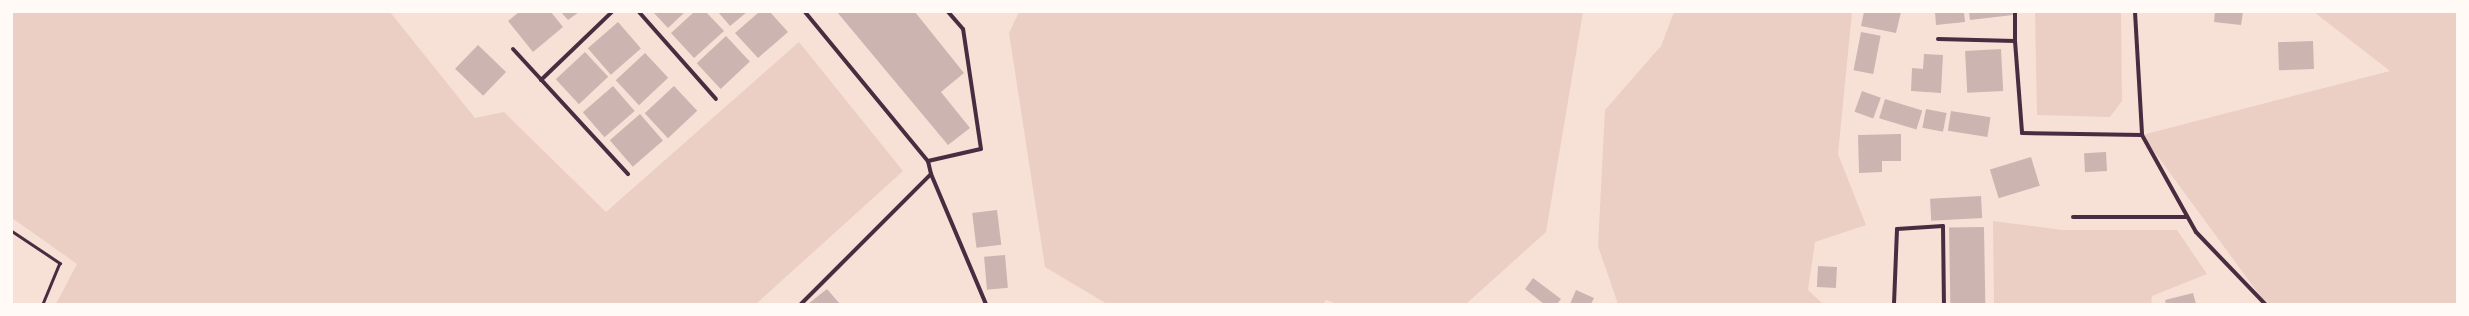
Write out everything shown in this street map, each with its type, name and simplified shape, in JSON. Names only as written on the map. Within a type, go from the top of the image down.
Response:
[{"type":"street","points":[[541,80],[612,12]]},
{"type":"street","points":[[639,12],[716,100]]},
{"type":"street","points":[[805,12],[928,161],[931,174],[986,304]]},
{"type":"street","points":[[928,161],[981,149],[963,29],[948,12]]},
{"type":"street","points":[[2015,12],[2015,41],[2022,133],[2142,135]]},
{"type":"street","points":[[2136,12],[2142,135],[2196,232],[2265,304]]},
{"type":"street","points":[[1938,39],[2015,41]]},
{"type":"street","points":[[513,49],[628,174]]},
{"type":"street","points":[[801,304],[931,174]]},
{"type":"street","points":[[2073,217],[2187,217]]},
{"type":"street","points":[[1894,304],[1897,229],[1943,226],[1944,304]]},
{"type":"path","points":[[12,231],[60,263],[43,304]]},
{"type":"shaded area","points":[[12,12],[390,12],[475,118],[504,112],[606,212],[799,42],[903,171],[756,304],[56,304],[77,264],[12,218]]},
{"type":"shaded area","points":[[1019,12],[1583,12],[1546,232],[1466,304],[1337,304],[1326,300],[1323,304],[1107,304],[1045,267],[1009,33]]},
{"type":"shaded area","points":[[1674,12],[1852,12],[1838,154],[1866,225],[1815,242],[1808,290],[1823,304],[1618,304],[1598,246],[1605,110],[1661,46]]},
{"type":"shaded area","points":[[2035,12],[2121,12],[2122,101],[2110,117],[2037,115]]},
{"type":"shaded area","points":[[2314,12],[2457,12],[2457,304],[2266,304],[2142,135],[2390,71]]},
{"type":"shaded area","points":[[1993,221],[2062,230],[2177,230],[2207,274],[2152,296],[2151,304],[1994,304]]},
{"type":"building","points":[[519,12],[551,12],[563,27],[533,52],[508,21]]},
{"type":"building","points":[[561,12],[579,12],[568,20]]},
{"type":"building","points":[[653,12],[685,12],[668,28]]},
{"type":"building","points":[[694,12],[706,12],[724,31],[694,58],[671,33]]},
{"type":"building","points":[[718,12],[747,12],[730,26]]},
{"type":"building","points":[[759,12],[770,12],[788,32],[758,58],[735,33]]},
{"type":"building","points":[[837,12],[915,12],[964,73],[941,92],[970,128],[948,145]]},
{"type":"building","points":[[1864,12],[1901,12],[1896,33],[1861,26]]},
{"type":"building","points":[[1935,12],[1964,12],[1965,22],[1936,25]]},
{"type":"building","points":[[1969,12],[2012,12],[2013,15],[1970,20]]},
{"type":"building","points":[[2215,12],[2243,12],[2241,25],[2214,22]]},
{"type":"building","points":[[618,22],[641,48],[611,75],[588,48]]},
{"type":"building","points":[[1861,32],[1881,36],[1873,74],[1854,70]]},
{"type":"building","points":[[726,36],[750,62],[721,89],[697,63]]},
{"type":"building","points":[[2313,41],[2314,69],[2279,70],[2278,42]]},
{"type":"building","points":[[478,45],[506,72],[483,96],[455,69]]},
{"type":"building","points":[[2001,49],[2003,91],[1967,93],[1965,51]]},
{"type":"building","points":[[585,52],[608,77],[579,104],[556,79]]},
{"type":"building","points":[[645,53],[668,78],[639,105],[616,80]]},
{"type":"building","points":[[1924,54],[1943,55],[1941,93],[1911,91],[1912,68],[1923,69]]},
{"type":"building","points":[[613,86],[635,111],[604,137],[583,112]]},
{"type":"building","points":[[674,86],[697,111],[668,138],[645,113]]},
{"type":"building","points":[[1862,91],[1881,98],[1873,119],[1854,112]]},
{"type":"building","points":[[1885,99],[1922,110],[1916,130],[1879,118]]},
{"type":"building","points":[[1926,109],[1947,113],[1943,132],[1922,128]]},
{"type":"building","points":[[1951,111],[1991,117],[1987,137],[1948,131]]},
{"type":"building","points":[[640,114],[663,140],[633,167],[610,140]]},
{"type":"building","points":[[1901,134],[1901,161],[1882,161],[1882,172],[1859,173],[1858,135]]},
{"type":"building","points":[[2106,152],[2107,171],[2085,172],[2084,153]]},
{"type":"building","points":[[2031,157],[2040,186],[1999,198],[1990,170]]},
{"type":"building","points":[[1981,196],[1982,218],[1931,221],[1930,199]]},
{"type":"building","points":[[997,210],[1001,245],[976,248],[972,213]]},
{"type":"building","points":[[1984,227],[1985,304],[1950,304],[1949,228]]},
{"type":"building","points":[[1005,255],[1008,288],[987,290],[984,257]]},
{"type":"building","points":[[1818,266],[1837,267],[1836,288],[1817,287]]},
{"type":"building","points":[[1533,278],[1561,299],[1557,304],[1544,304],[1525,289]]},
{"type":"building","points":[[827,289],[840,304],[808,304]]},
{"type":"building","points":[[1576,290],[1594,298],[1591,304],[1570,304]]},
{"type":"building","points":[[2193,293],[2196,304],[2166,304],[2165,300]]}]
